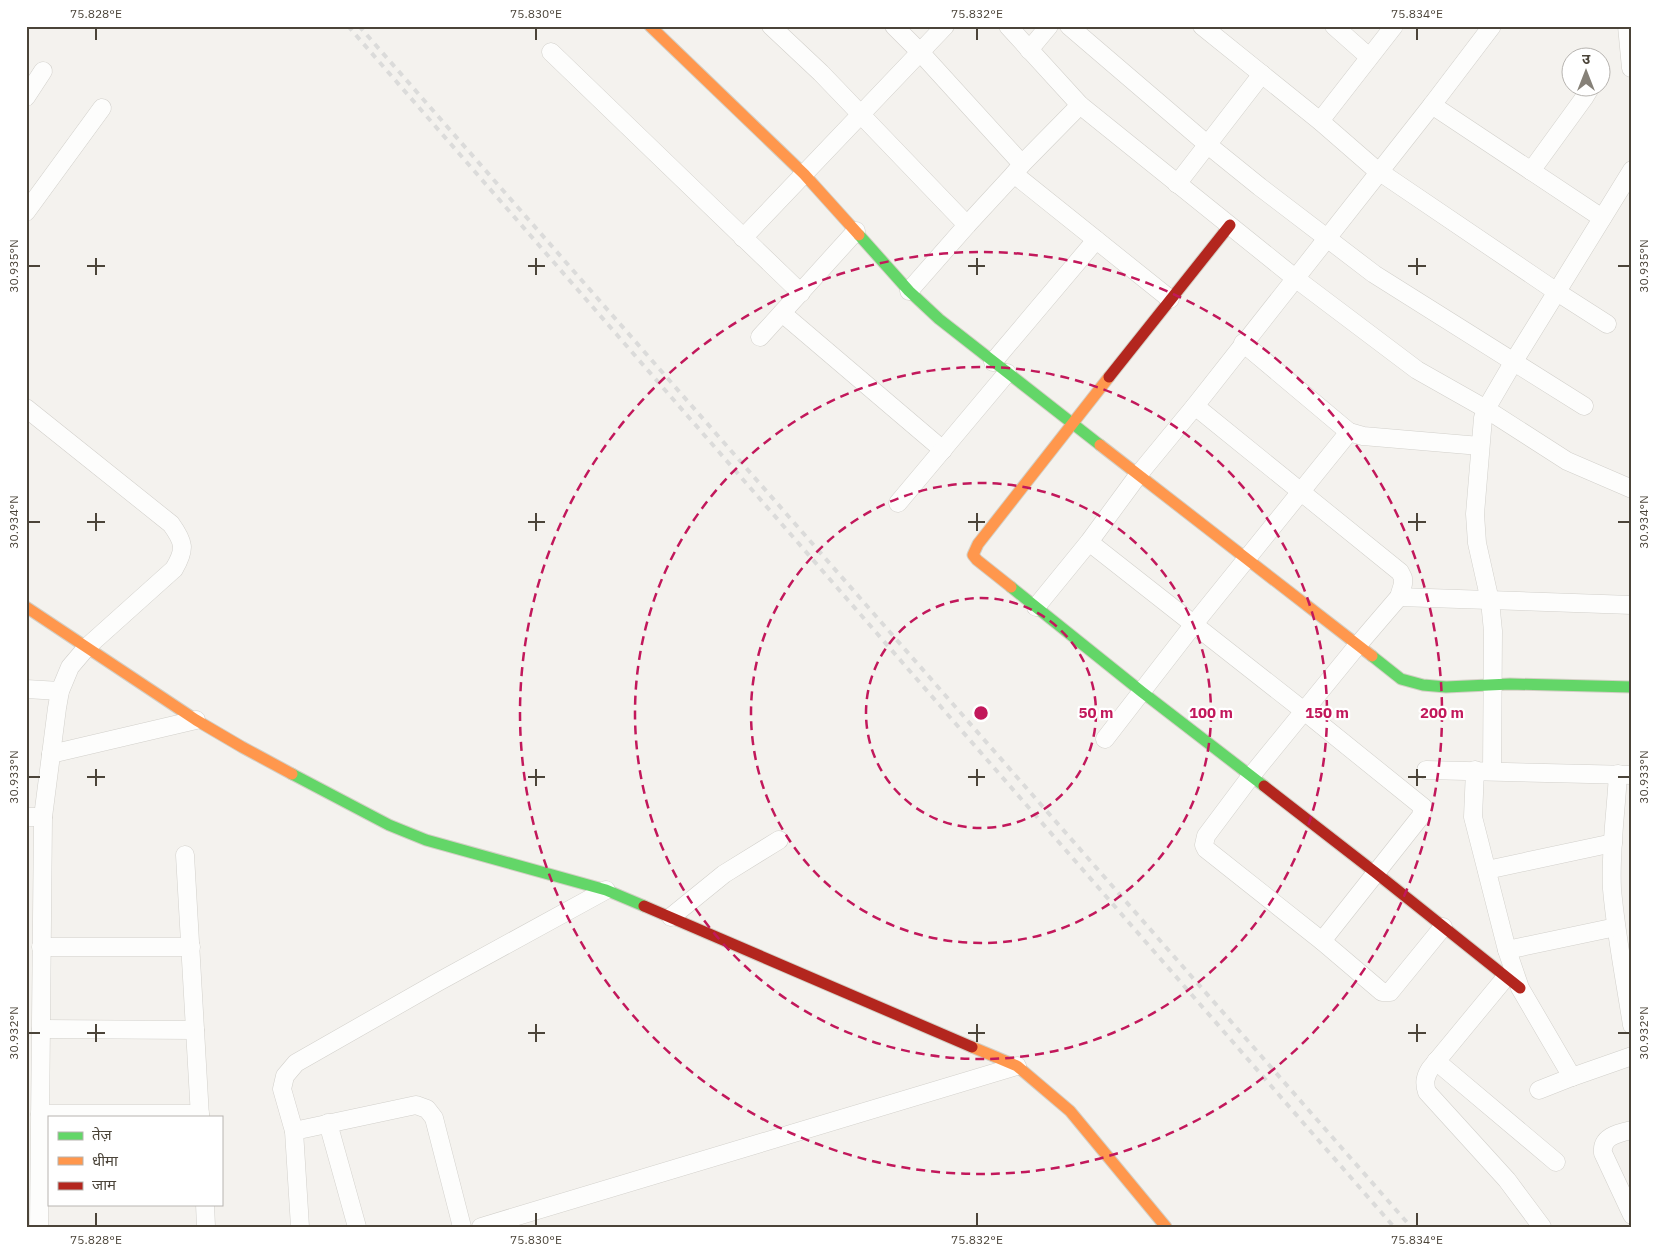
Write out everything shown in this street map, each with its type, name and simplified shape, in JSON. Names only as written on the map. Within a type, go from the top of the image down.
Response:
[{"type":"street","points":[[650,26],[804,174],[909,290],[939,319],[1247,558],[1390,672],[1412,684],[1425,686],[1494,684],[1632,687]]},
{"type":"street","points":[[771,26],[821,73],[967,225]]},
{"type":"street","points":[[894,26],[920,52],[1018,169],[1096,240],[1170,299]]},
{"type":"street","points":[[743,238],[945,26]]},
{"type":"street","points":[[1008,26],[1080,104],[1294,278],[1417,370],[1486,409],[1567,461],[1632,489]]},
{"type":"street","points":[[1029,50],[1049,26]]},
{"type":"street","points":[[1069,26],[1208,145],[1374,274],[1584,406]]},
{"type":"street","points":[[1202,26],[1320,121],[1379,172],[1557,292],[1608,324]]},
{"type":"street","points":[[1334,26],[1369,57]]},
{"type":"street","points":[[1320,121],[1394,26]]},
{"type":"street","points":[[1036,607],[1089,542],[1139,474],[1195,406],[1432,105],[1492,26]]},
{"type":"street","points":[[1627,26],[1631,68]]},
{"type":"street","points":[[551,52],[800,293]]},
{"type":"street","points":[[26,97],[43,71]]},
{"type":"street","points":[[1177,184],[1262,74]]},
{"type":"street","points":[[1531,171],[1584,98]]},
{"type":"street","points":[[909,290],[1018,169],[1080,104]]},
{"type":"street","points":[[1432,105],[1602,218]]},
{"type":"street","points":[[26,212],[102,108]]},
{"type":"street","points":[[1572,1077],[1520,988],[1507,950],[1473,817],[1484,770],[1494,684],[1493,631],[1490,601],[1477,544],[1475,514],[1480,446],[1486,409],[1632,170]]},
{"type":"street","points":[[1230,225],[978,544],[973,555],[1142,692],[1376,873],[1520,988]]},
{"type":"street","points":[[760,337],[856,231]]},
{"type":"street","points":[[993,362],[1096,240]]},
{"type":"street","points":[[782,313],[943,450]]},
{"type":"street","points":[[1243,343],[1349,432],[1363,436],[1480,446]]},
{"type":"street","points":[[898,503],[1007,373]]},
{"type":"street","points":[[1195,406],[1400,572],[1403,578],[1399,597],[1251,776],[1206,836],[1204,845],[1206,849],[1322,941],[1382,992],[1386,993],[1392,990],[1443,927]]},
{"type":"street","points":[[26,408],[171,524],[183,544],[182,556],[174,569],[87,647],[70,667],[60,691],[51,754],[34,817],[41,947],[40,1114],[44,1200],[39,1227]]},
{"type":"street","points":[[1105,739],[1194,624],[1349,432]]},
{"type":"street","points":[[1089,542],[1304,710],[1423,807],[1421,816],[1322,941]]},
{"type":"street","points":[[1399,597],[1632,605]]},
{"type":"street","points":[[26,608],[196,720],[250,752],[389,825],[426,840],[606,890],[1017,1066],[1070,1111],[1166,1227]]},
{"type":"street","points":[[26,689],[60,691]]},
{"type":"street","points":[[51,754],[196,720]]},
{"type":"street","points":[[1426,770],[1625,774],[1613,843],[1612,888],[1616,927],[1627,969],[1632,1025]]},
{"type":"street","points":[[671,918],[724,874],[779,840]]},
{"type":"street","points":[[1487,870],[1613,843]]},
{"type":"street","points":[[40,1114],[200,1115],[186,855]]},
{"type":"street","points":[[300,1227],[294,1130],[282,1089],[285,1076],[296,1063],[438,982],[606,890]]},
{"type":"street","points":[[1507,950],[1616,927]]},
{"type":"street","points":[[41,947],[190,947]]},
{"type":"street","points":[[1506,977],[1436,1061],[1425,1081],[1427,1092],[1507,1180],[1542,1227]]},
{"type":"street","points":[[41,1029],[195,1030]]},
{"type":"street","points":[[1539,1090],[1632,1056]]},
{"type":"street","points":[[1436,1061],[1556,1162]]},
{"type":"street","points":[[481,1227],[1017,1066]]},
{"type":"street","points":[[294,1130],[416,1105],[427,1109],[434,1118],[462,1227]]},
{"type":"street","points":[[328,1123],[357,1227]]},
{"type":"street","points":[[1632,1130],[1608,1138],[1602,1148],[1632,1215]]},
{"type":"street","points":[[205,1206],[206,1227]]},
{"type":"railway","points":[[348,26],[1394,1227]]},
{"type":"railway","points":[[359,26],[1411,1227]]},
{"type":"traffic: fast","points":[[859,235],[909,291],[939,319],[1100,445]]},
{"type":"traffic: fast","points":[[1011,587],[1142,692],[1264,786]]},
{"type":"traffic: fast","points":[[1372,656],[1401,679],[1423,685],[1446,687],[1510,684],[1632,687]]},
{"type":"traffic: fast","points":[[292,774],[389,825],[426,840],[606,890],[644,906]]},
{"type":"traffic: slow","points":[[650,26],[804,174],[859,235]]},
{"type":"traffic: slow","points":[[1011,587],[973,555],[978,544],[1109,377]]},
{"type":"traffic: slow","points":[[1100,445],[1372,656]]},
{"type":"traffic: slow","points":[[26,607],[196,720],[292,774]]},
{"type":"traffic: slow","points":[[972,1047],[1017,1066],[1070,1111],[1166,1227]]},
{"type":"traffic: jam","points":[[1109,377],[1230,225]]},
{"type":"traffic: jam","points":[[1264,786],[1520,988]]},
{"type":"traffic: jam","points":[[644,906],[972,1047]]}]
